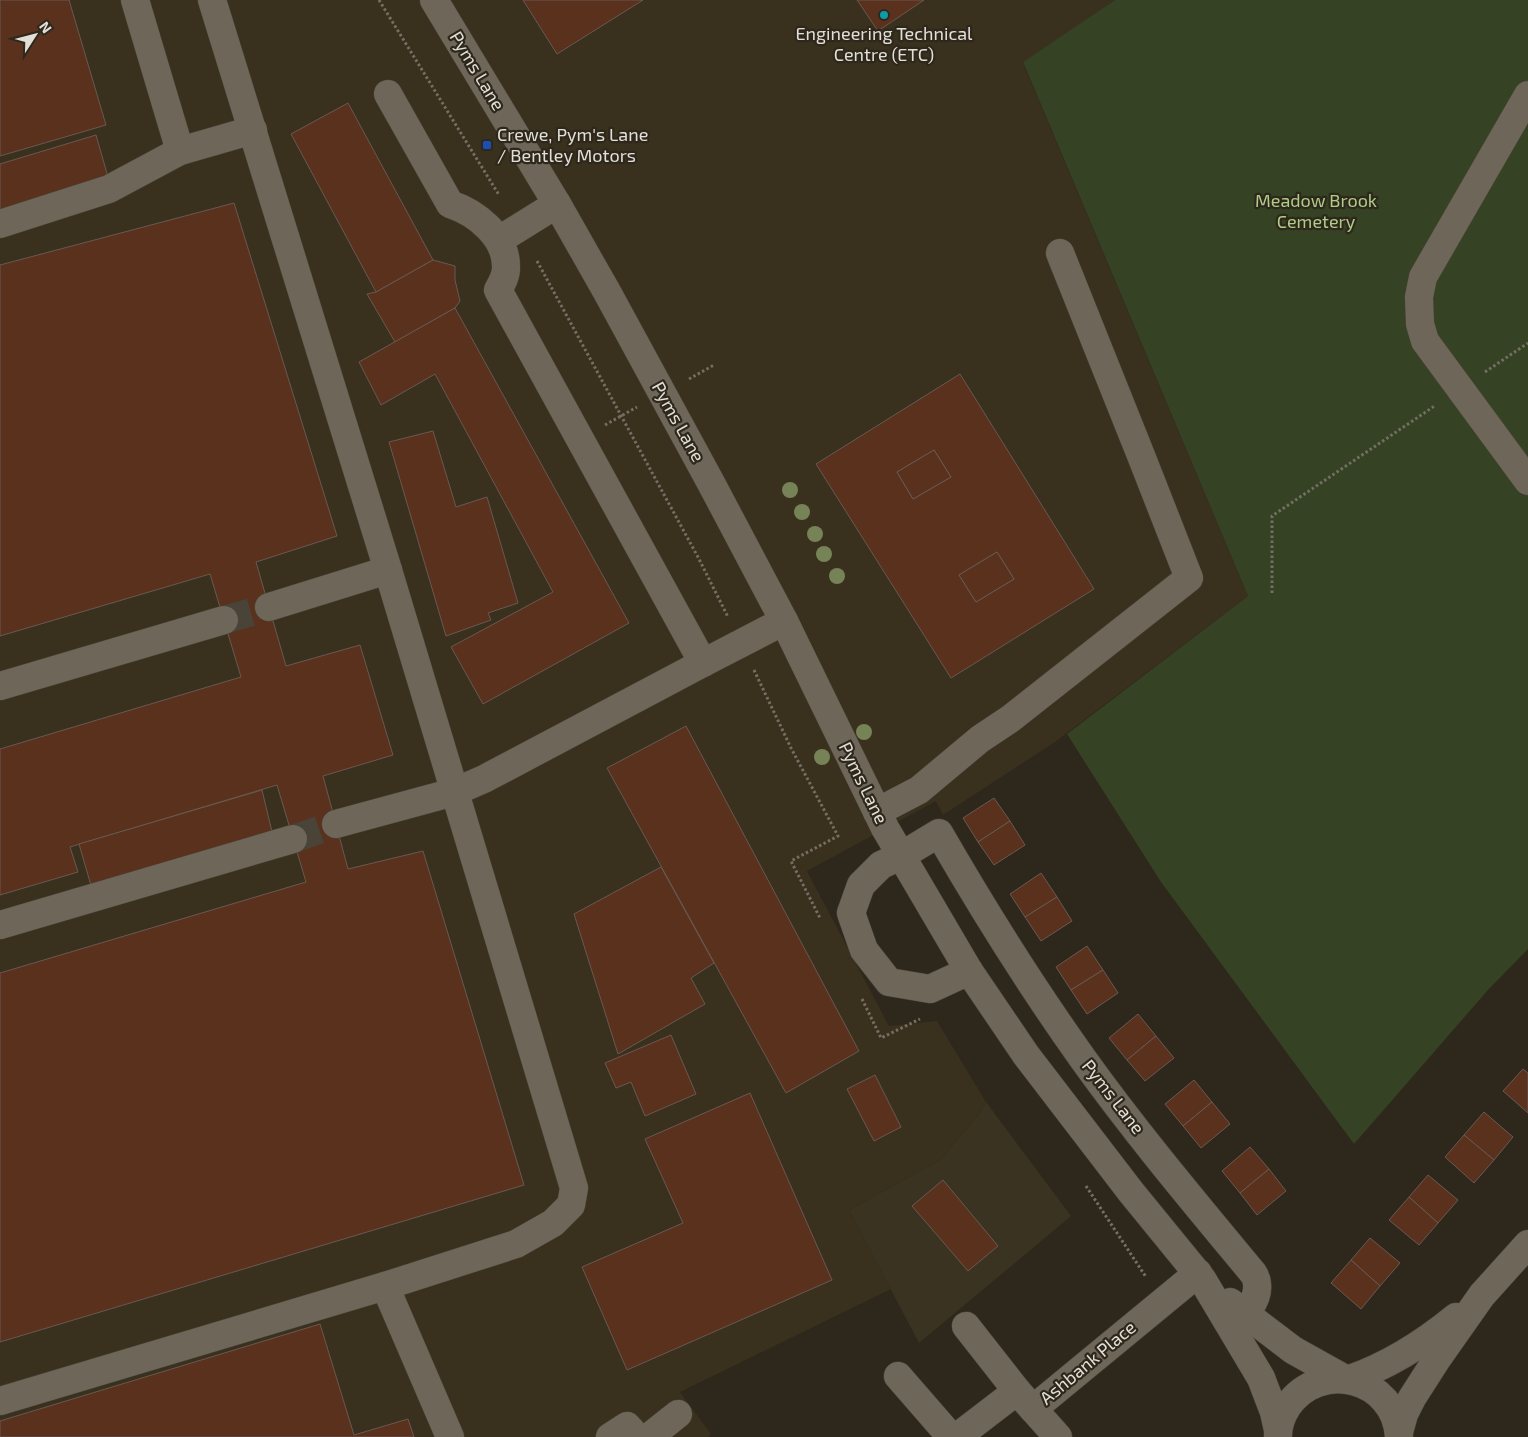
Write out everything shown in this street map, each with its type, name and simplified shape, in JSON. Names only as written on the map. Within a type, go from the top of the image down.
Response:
[{"type":"street","points":[[135,0],[180,151]]},
{"type":"street","points":[[0,1401],[385,1286],[516,1244],[553,1223],[571,1205],[574,1188],[388,570],[212,0]]},
{"type":"street","name":"Pyms Lane","points":[[434,0],[557,204],[707,475],[784,621],[881,820],[901,856],[969,971],[1032,1063],[1131,1192],[1238,1320],[1274,1412],[1278,1434]]},
{"type":"street","points":[[388,94],[450,204],[463,208],[486,226],[509,234]]},
{"type":"street","points":[[1528,95],[1423,277],[1418,297],[1420,324],[1425,341],[1528,481]]},
{"type":"street","points":[[0,224],[110,189],[180,151],[253,130]]},
{"type":"street","points":[[557,204],[509,234],[505,256],[506,270],[498,290],[703,662]]},
{"type":"street","points":[[881,820],[980,739],[1010,719],[1189,578],[1060,253]]},
{"type":"street","points":[[269,606],[388,570]]},
{"type":"street","points":[[0,686],[224,620]]},
{"type":"street","points":[[336,824],[454,792],[484,779],[784,621]]},
{"type":"street","name":"Pyms Lane","points":[[901,856],[939,833],[991,922],[1084,1060],[1253,1273],[1257,1283],[1256,1295],[1238,1320]]},
{"type":"street","points":[[0,925],[293,839]]},
{"type":"street","points":[[901,856],[881,865],[862,885],[851,913],[864,950],[888,982],[930,989],[969,971]]},
{"type":"street","points":[[1399,1434],[1408,1406],[1422,1380],[1482,1295],[1528,1244]]},
{"type":"street","name":"Ashbank Place","points":[[957,1437],[1025,1400],[1200,1276]]},
{"type":"street","points":[[385,1286],[450,1437]]},
{"type":"street","points":[[1278,1434],[1283,1413],[1293,1398],[1308,1386],[1326,1380],[1347,1379],[1375,1370],[1423,1342],[1482,1295]]},
{"type":"street","name":"Pyms Lane","points":[[1238,1320],[1347,1379],[1367,1385],[1384,1398],[1393,1414],[1399,1434]]},
{"type":"street","points":[[966,1326],[1025,1400],[1058,1437]]},
{"type":"street","points":[[898,1376],[950,1437]]},
{"type":"street","points":[[650,1437],[678,1414]]},
{"type":"street","points":[[610,1437],[626,1426],[637,1437]]},
{"type":"path","points":[[379,0],[509,234],[694,551],[742,642],[791,748],[838,836],[791,862],[822,923]]},
{"type":"path","points":[[1272,593],[1272,516],[1528,343]]},
{"type":"path","points":[[858,994],[881,1038],[924,1017]]},
{"type":"path","points":[[1080,1178],[1162,1302]]},
{"type":"shaded area","points":[[0,0],[1115,0],[1023,63],[1248,596],[1055,742],[943,815],[936,801],[807,871],[889,1026],[937,1021],[986,1102],[979,1114],[940,1160],[849,1210],[891,1289],[680,1392],[711,1434],[708,1437],[0,1437]]},
{"type":"shaded area","points":[[986,1102],[1071,1216],[919,1343],[849,1210],[940,1160],[979,1114]]},
{"type":"green space","name":"Meadow Brook Cemetery","points":[[1115,0],[1528,0],[1528,949],[1488,990],[1354,1144],[1161,882],[1067,734],[1248,596],[1023,62]]},
{"type":"building","points":[[0,0],[69,0],[106,125],[0,156]]},
{"type":"building","points":[[523,0],[643,0],[557,54]]},
{"type":"building","name":"Engineering Technical Centre (ETC)","points":[[857,0],[924,0],[878,31]]},
{"type":"building","points":[[348,103],[433,260],[376,292],[291,134]]},
{"type":"building","points":[[96,135],[108,177],[0,210],[0,164]]},
{"type":"building","points":[[234,203],[337,536],[256,562],[286,666],[360,645],[393,755],[323,776],[348,869],[423,851],[524,1185],[0,1342],[0,973],[306,882],[277,785],[70,847],[78,872],[0,895],[0,749],[241,677],[210,574],[0,636],[0,265]]},
{"type":"building","points":[[433,260],[455,266],[455,280],[460,301],[455,308],[395,342],[367,294],[376,292]]},
{"type":"building","points":[[455,308],[629,623],[483,704],[451,647],[553,592],[435,374],[381,405],[359,362]]},
{"type":"building","points":[[960,374],[1094,589],[951,678],[816,464]],"holes":[[[934,450],[951,477],[913,499],[897,472]],[[997,552],[1014,579],[976,602],[959,575]]]},
{"type":"building","points":[[433,431],[456,507],[487,497],[518,603],[488,613],[491,620],[446,636],[389,442]]},
{"type":"building","points":[[934,450],[951,477],[913,499],[897,472]]},
{"type":"building","points":[[997,552],[1014,579],[976,602],[959,575]]},
{"type":"building","points":[[686,726],[859,1051],[786,1093],[607,768]]},
{"type":"building","points":[[262,790],[273,836],[92,889],[79,844]]},
{"type":"building","points":[[994,798],[1010,821],[978,842],[963,818]]},
{"type":"building","points":[[1010,821],[1025,845],[994,865],[978,842]]},
{"type":"building","points":[[661,867],[714,963],[691,978],[705,1004],[618,1054],[574,914]]},
{"type":"building","points":[[1041,873],[1057,897],[1025,917],[1010,894]]},
{"type":"building","points":[[1057,897],[1072,921],[1041,941],[1025,917]]},
{"type":"building","points":[[1087,946],[1103,970],[1071,990],[1056,967]]},
{"type":"building","points":[[1103,970],[1118,993],[1087,1014],[1071,990]]},
{"type":"building","points":[[1138,1014],[1156,1036],[1127,1060],[1109,1038]]},
{"type":"building","points":[[671,1035],[696,1094],[645,1116],[631,1082],[616,1088],[605,1063]]},
{"type":"building","points":[[1156,1036],[1174,1058],[1145,1081],[1127,1060]]},
{"type":"building","points":[[1523,1069],[1528,1073],[1528,1113],[1503,1091]]},
{"type":"building","points":[[875,1075],[901,1127],[874,1141],[847,1089]]},
{"type":"building","points":[[1194,1080],[1212,1102],[1183,1126],[1165,1104]]},
{"type":"building","points":[[750,1093],[832,1280],[627,1370],[582,1267],[683,1223],[645,1139]]},
{"type":"building","points":[[1212,1102],[1230,1124],[1201,1148],[1183,1126]]},
{"type":"building","points":[[1484,1112],[1513,1137],[1494,1160],[1464,1135]]},
{"type":"building","points":[[1464,1135],[1494,1160],[1474,1183],[1445,1157]]},
{"type":"building","points":[[1250,1147],[1269,1169],[1240,1193],[1222,1171]]},
{"type":"building","points":[[1269,1169],[1286,1191],[1257,1215],[1240,1193]]},
{"type":"building","points":[[1428,1175],[1458,1200],[1438,1223],[1409,1197]]},
{"type":"building","points":[[943,1180],[998,1246],[968,1271],[912,1206]]},
{"type":"building","points":[[1409,1197],[1438,1223],[1419,1245],[1389,1220]]},
{"type":"building","points":[[1370,1238],[1400,1263],[1380,1286],[1351,1260]]},
{"type":"building","points":[[1351,1260],[1380,1286],[1361,1309],[1331,1283]]},
{"type":"building","points":[[320,1324],[354,1435],[408,1419],[414,1437],[0,1437],[0,1421]]},
{"type":"tunnel","points":[[224,620],[269,607]]},
{"type":"tunnel","points":[[293,839],[336,824]]},
{"type":"place","name":"Engineering Technical Centre (ETC)","points":[[884,15]]},
{"type":"place","name":"Crewe, Pym's Lane / Bentley Motors","points":[[487,145]]}]
